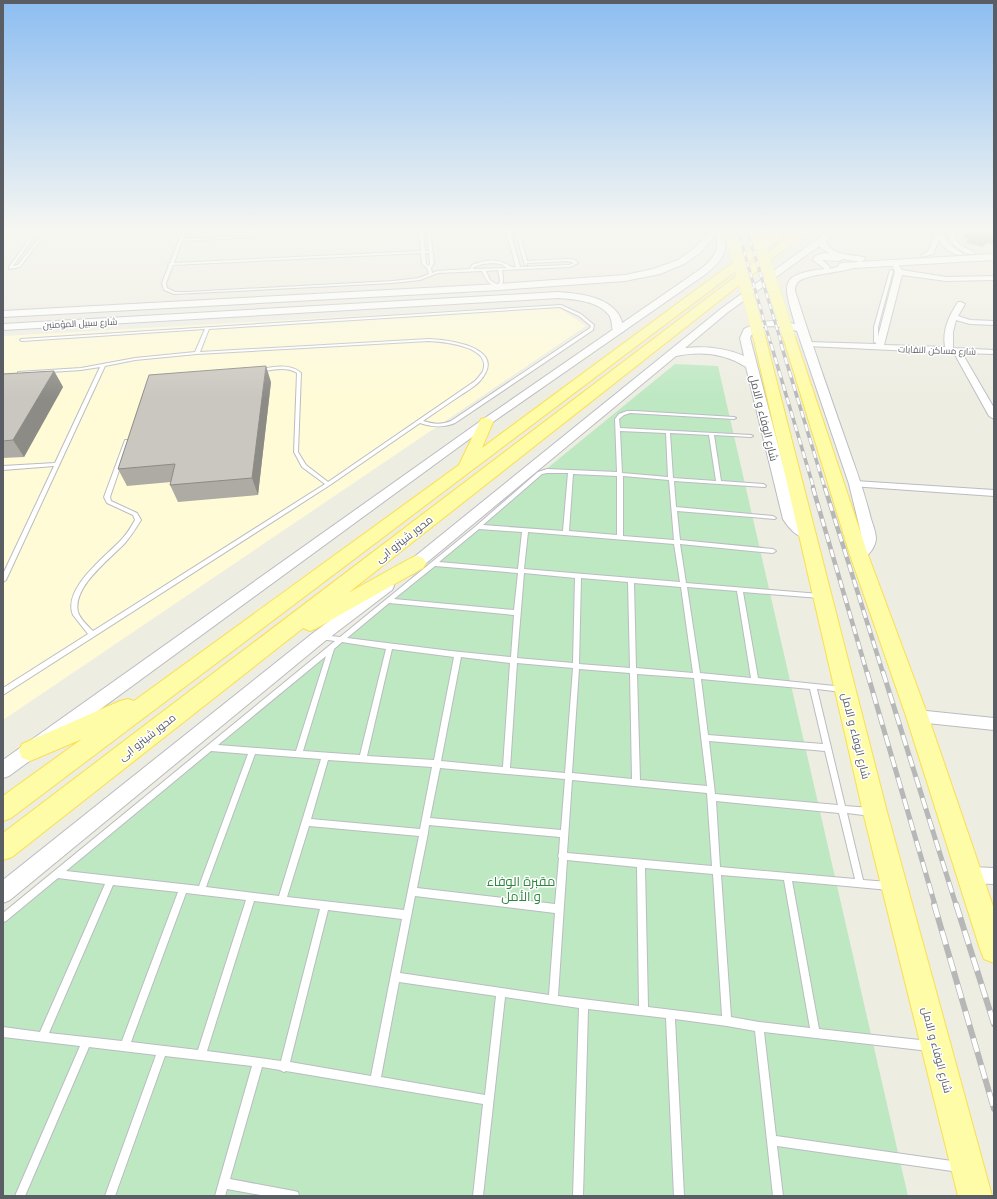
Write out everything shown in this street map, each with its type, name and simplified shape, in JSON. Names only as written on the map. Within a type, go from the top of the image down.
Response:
[{"type":"main road","name":"شارع سبيل المؤمنين","points":[[3,314],[514,286]]},
{"type":"main road","name":"محور شينزو ابى","points":[[3,810],[708,286]]},
{"type":"main road","name":"محور شينزو ابى","points":[[3,848],[731,286]]},
{"type":"main road","points":[[745,286],[809,535]]},
{"type":"main road","points":[[777,286],[795,334],[859,555],[917,716],[970,875],[986,903],[994,949]]},
{"type":"main road","points":[[499,287],[502,299]]},
{"type":"main road","name":"شارع سبيل المؤمنين","points":[[3,327],[558,295],[587,299],[604,306],[613,314],[618,323],[618,331]]},
{"type":"main road","points":[[465,468],[486,422]]},
{"type":"main road","name":"شارع الوفاء و الامل","points":[[809,535],[844,689],[975,1196]]},
{"type":"main road","points":[[253,655],[426,563]]},
{"type":"main road","points":[[30,751],[159,695]]},
{"type":"street","points":[[3,770],[486,422],[681,286]]},
{"type":"street","points":[[3,893],[318,637],[426,563],[670,354],[758,286]]},
{"type":"street","points":[[790,286],[795,334]]},
{"type":"street","points":[[878,345],[884,330],[891,286]]},
{"type":"street","points":[[961,304],[950,322],[948,332],[954,351],[994,416]]},
{"type":"street","points":[[953,317],[974,323],[994,323]]},
{"type":"street","points":[[751,365],[745,338],[748,331],[753,328],[765,324],[790,325],[795,334],[808,344],[855,484],[866,525],[869,539],[867,546],[859,555]]},
{"type":"street","name":"شارع مساكن النقابات","points":[[808,344],[878,345],[954,351],[994,352]]},
{"type":"street","name":"شارع الوفاء و الامل","points":[[670,354],[694,350],[716,351],[738,357],[751,365],[790,519],[794,525],[809,535]]},
{"type":"street","points":[[855,484],[994,493]]},
{"type":"street","points":[[917,716],[994,724]]},
{"type":"street","points":[[970,875],[994,876]]},
{"type":"lane","points":[[164,286],[169,291],[180,293],[317,286]]},
{"type":"lane","points":[[878,345],[876,328],[891,286]]},
{"type":"lane","points":[[22,340],[561,306],[580,315],[593,326],[592,329],[453,422],[445,425],[434,426],[420,421]]},
{"type":"lane","points":[[197,353],[208,328]]},
{"type":"lane","points":[[876,328],[884,330]]},
{"type":"lane","points":[[3,692],[328,484],[477,382],[485,373],[487,364],[478,352],[458,343],[429,340],[197,353],[135,359],[81,369],[10,373]]},
{"type":"lane","points":[[3,580],[103,365]]},
{"type":"lane","points":[[252,371],[290,368],[299,373],[296,452],[304,466],[328,484]]},
{"type":"lane","points":[[620,537],[620,474],[617,419],[619,415],[629,412],[734,418]]},
{"type":"lane","points":[[618,428],[751,436]]},
{"type":"lane","points":[[668,432],[677,542],[698,676],[711,793],[727,1021]]},
{"type":"lane","points":[[92,635],[75,612],[74,600],[80,588],[132,532],[138,520],[135,514],[109,502],[107,497],[130,434]]},
{"type":"lane","points":[[711,434],[720,482]]},
{"type":"lane","points":[[3,468],[57,464]]},
{"type":"lane","points":[[3,918],[389,601],[426,563],[478,527],[540,473],[547,471],[620,474],[763,486]]},
{"type":"lane","points":[[566,533],[571,472]]},
{"type":"lane","points":[[674,509],[773,518]]},
{"type":"lane","points":[[478,527],[620,537],[773,551]]},
{"type":"lane","points":[[506,770],[515,661],[517,613],[525,530]]},
{"type":"lane","points":[[426,563],[578,577],[823,596]]},
{"type":"lane","points":[[553,1000],[576,667],[578,577]]},
{"type":"lane","points":[[631,580],[636,783]]},
{"type":"lane","points":[[740,589],[755,681]]},
{"type":"lane","points":[[389,601],[517,613]]},
{"type":"lane","points":[[318,637],[515,661],[844,689]]},
{"type":"lane","points":[[363,759],[390,646]]},
{"type":"lane","points":[[299,754],[331,649]]},
{"type":"lane","points":[[375,1081],[458,654]]},
{"type":"lane","points":[[814,686],[860,883]]},
{"type":"lane","points":[[705,738],[828,748]]},
{"type":"lane","points":[[210,748],[506,770],[636,783],[875,812]]},
{"type":"lane","points":[[201,891],[253,751]]},
{"type":"lane","points":[[282,900],[325,756]]},
{"type":"lane","points":[[426,821],[564,834]]},
{"type":"lane","points":[[306,822],[424,833]]},
{"type":"lane","points":[[562,856],[894,887]]},
{"type":"lane","points":[[641,863],[644,1011]]},
{"type":"lane","points":[[56,874],[408,915]]},
{"type":"lane","points":[[787,876],[815,1032]]},
{"type":"lane","points":[[43,1036],[111,880]]},
{"type":"lane","points":[[125,1046],[183,889]]},
{"type":"lane","points":[[412,892],[559,909]]},
{"type":"lane","points":[[201,1056],[251,897]]},
{"type":"lane","points":[[284,1066],[324,905]]},
{"type":"lane","points":[[395,977],[553,1000],[727,1021],[759,1027],[815,1032],[936,1047]]},
{"type":"lane","points":[[478,1196],[501,992]]},
{"type":"lane","points":[[578,1196],[584,1004]]},
{"type":"lane","points":[[670,1014],[679,1196]]},
{"type":"lane","points":[[759,1027],[778,1196]]},
{"type":"lane","points":[[3,1032],[284,1066],[488,1100]]},
{"type":"lane","points":[[20,1196],[86,1042]]},
{"type":"lane","points":[[110,1196],[162,1051]]},
{"type":"lane","points":[[220,1196],[258,1063]]},
{"type":"lane","points":[[772,1140],[968,1168]]},
{"type":"lane","points":[[224,1183],[294,1196]]},
{"type":"shaded area","points":[[555,305],[586,326],[3,720],[3,336]]},
{"type":"green space","name":"مقبرة الوفاء و الأمل","points":[[675,364],[718,366],[908,1196],[3,1196],[3,912]]},
{"type":"building","points":[[266,366],[252,478],[170,485],[175,464],[118,469],[149,375]]},
{"type":"building","points":[[54,371],[13,440],[3,441],[3,374]]},
{"type":"railway","points":[[754,286],[771,345]]},
{"type":"railway","points":[[764,286],[782,345]]},
{"type":"railway","points":[[771,344],[814,489]]},
{"type":"railway","points":[[781,344],[825,489]]},
{"type":"railway","points":[[813,488],[867,673]]},
{"type":"railway","points":[[825,488],[883,673]]},
{"type":"railway","points":[[867,672],[935,905]]},
{"type":"railway","points":[[883,672],[956,905]]},
{"type":"railway","points":[[934,904],[994,1109]]},
{"type":"railway","points":[[956,904],[994,1024]]}]
